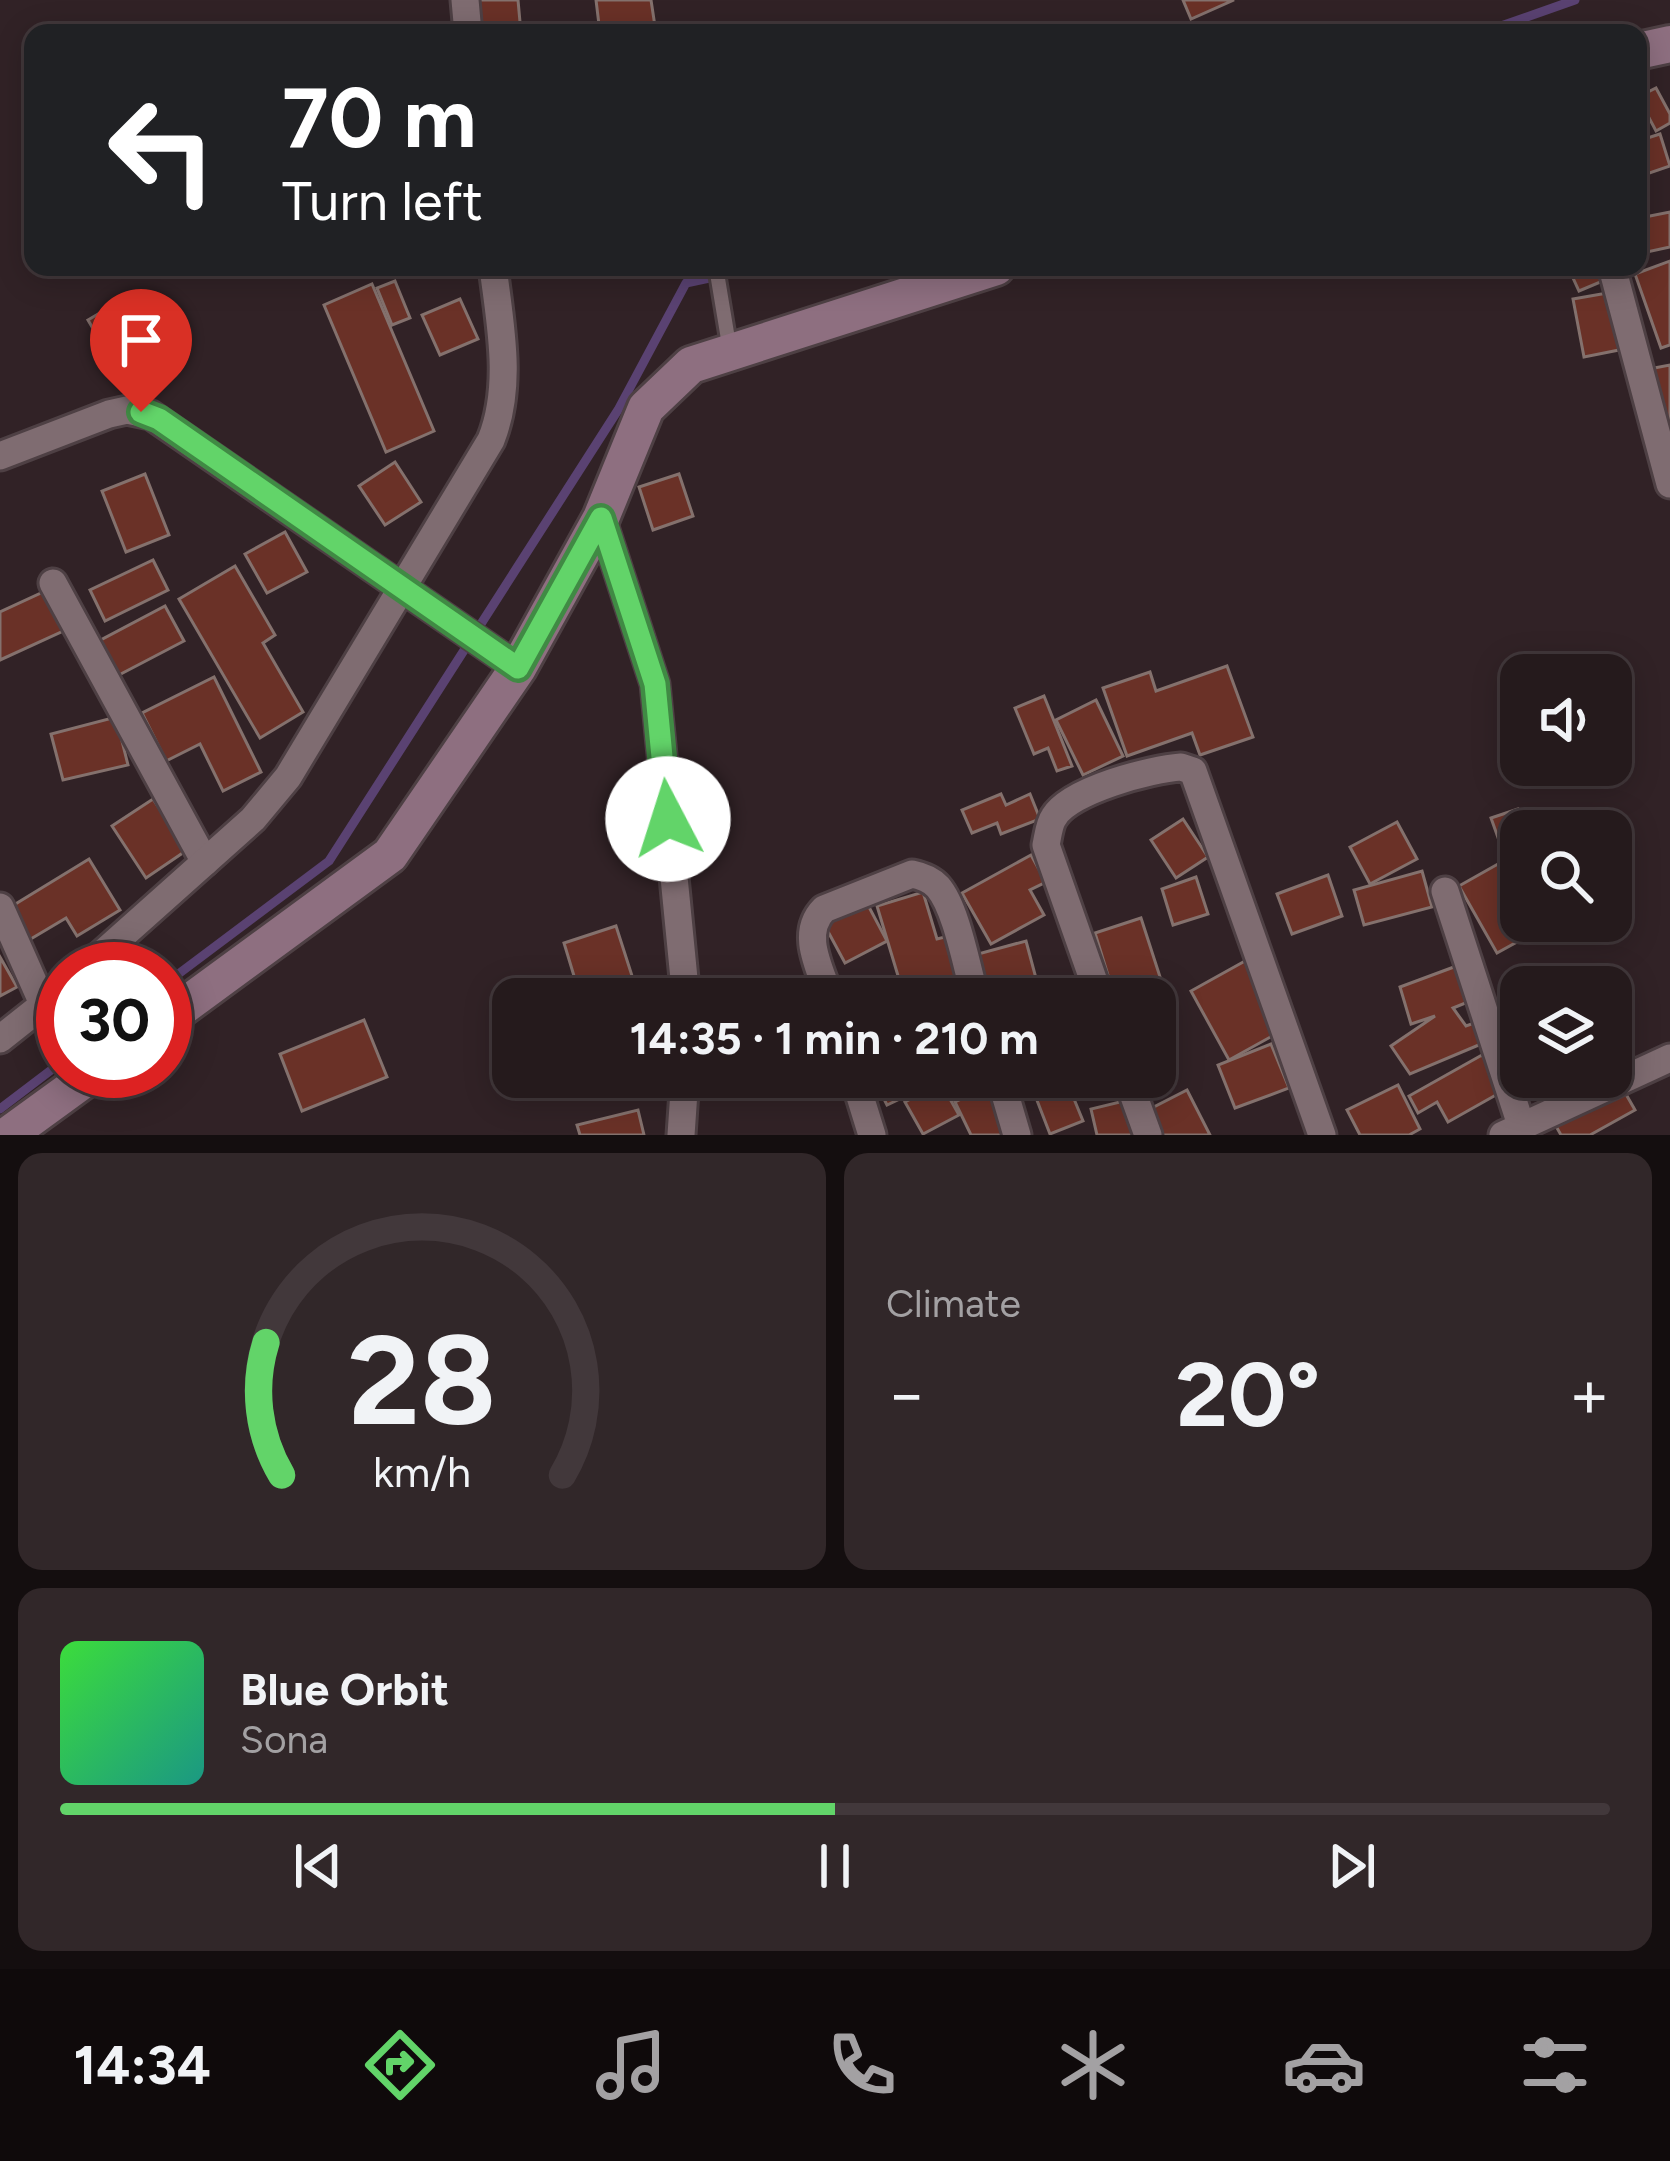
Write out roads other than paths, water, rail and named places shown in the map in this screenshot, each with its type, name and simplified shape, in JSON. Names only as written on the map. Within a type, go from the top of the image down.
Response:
[{"type":"street","points":[[115,942],[253,819],[288,777],[491,440],[499,419],[503,349],[494,276]]},
{"type":"street","points":[[192,1000],[390,855],[504,657],[601,518],[646,409],[691,365],[968,276]]},
{"type":"street","points":[[1614,276],[1670,484]]},
{"type":"street","points":[[0,456],[110,413],[127,410],[151,415],[504,657]]},
{"type":"street","points":[[601,518],[655,684],[684,978]]},
{"type":"street","points":[[53,583],[205,862]]},
{"type":"street","points":[[1093,978],[1046,845],[1052,819],[1065,804],[1099,788],[1181,767],[1193,772],[1322,1135]]},
{"type":"street","points":[[824,978],[813,944],[815,917],[824,909],[912,874],[938,886],[970,978]]},
{"type":"street","points":[[1445,891],[1527,1129],[1670,1058]]},
{"type":"street","points":[[0,907],[36,967]]},
{"type":"street","points":[[0,1039],[36,1011]]},
{"type":"street","points":[[8,1135],[58,1098]]},
{"type":"street","points":[[681,1135],[684,1098]]},
{"type":"street","points":[[861,1098],[872,1135]]},
{"type":"street","points":[[1006,1098],[1017,1135]]},
{"type":"street","points":[[1135,1098],[1148,1135]]},
{"type":"lane","points":[[718,276],[730,351]]},
{"type":"waterway","points":[[1507,24],[1575,0]]},
{"type":"waterway","points":[[192,964],[329,861],[618,410],[686,283],[719,276]]},
{"type":"waterway","points":[[0,1109],[36,1082]]}]
